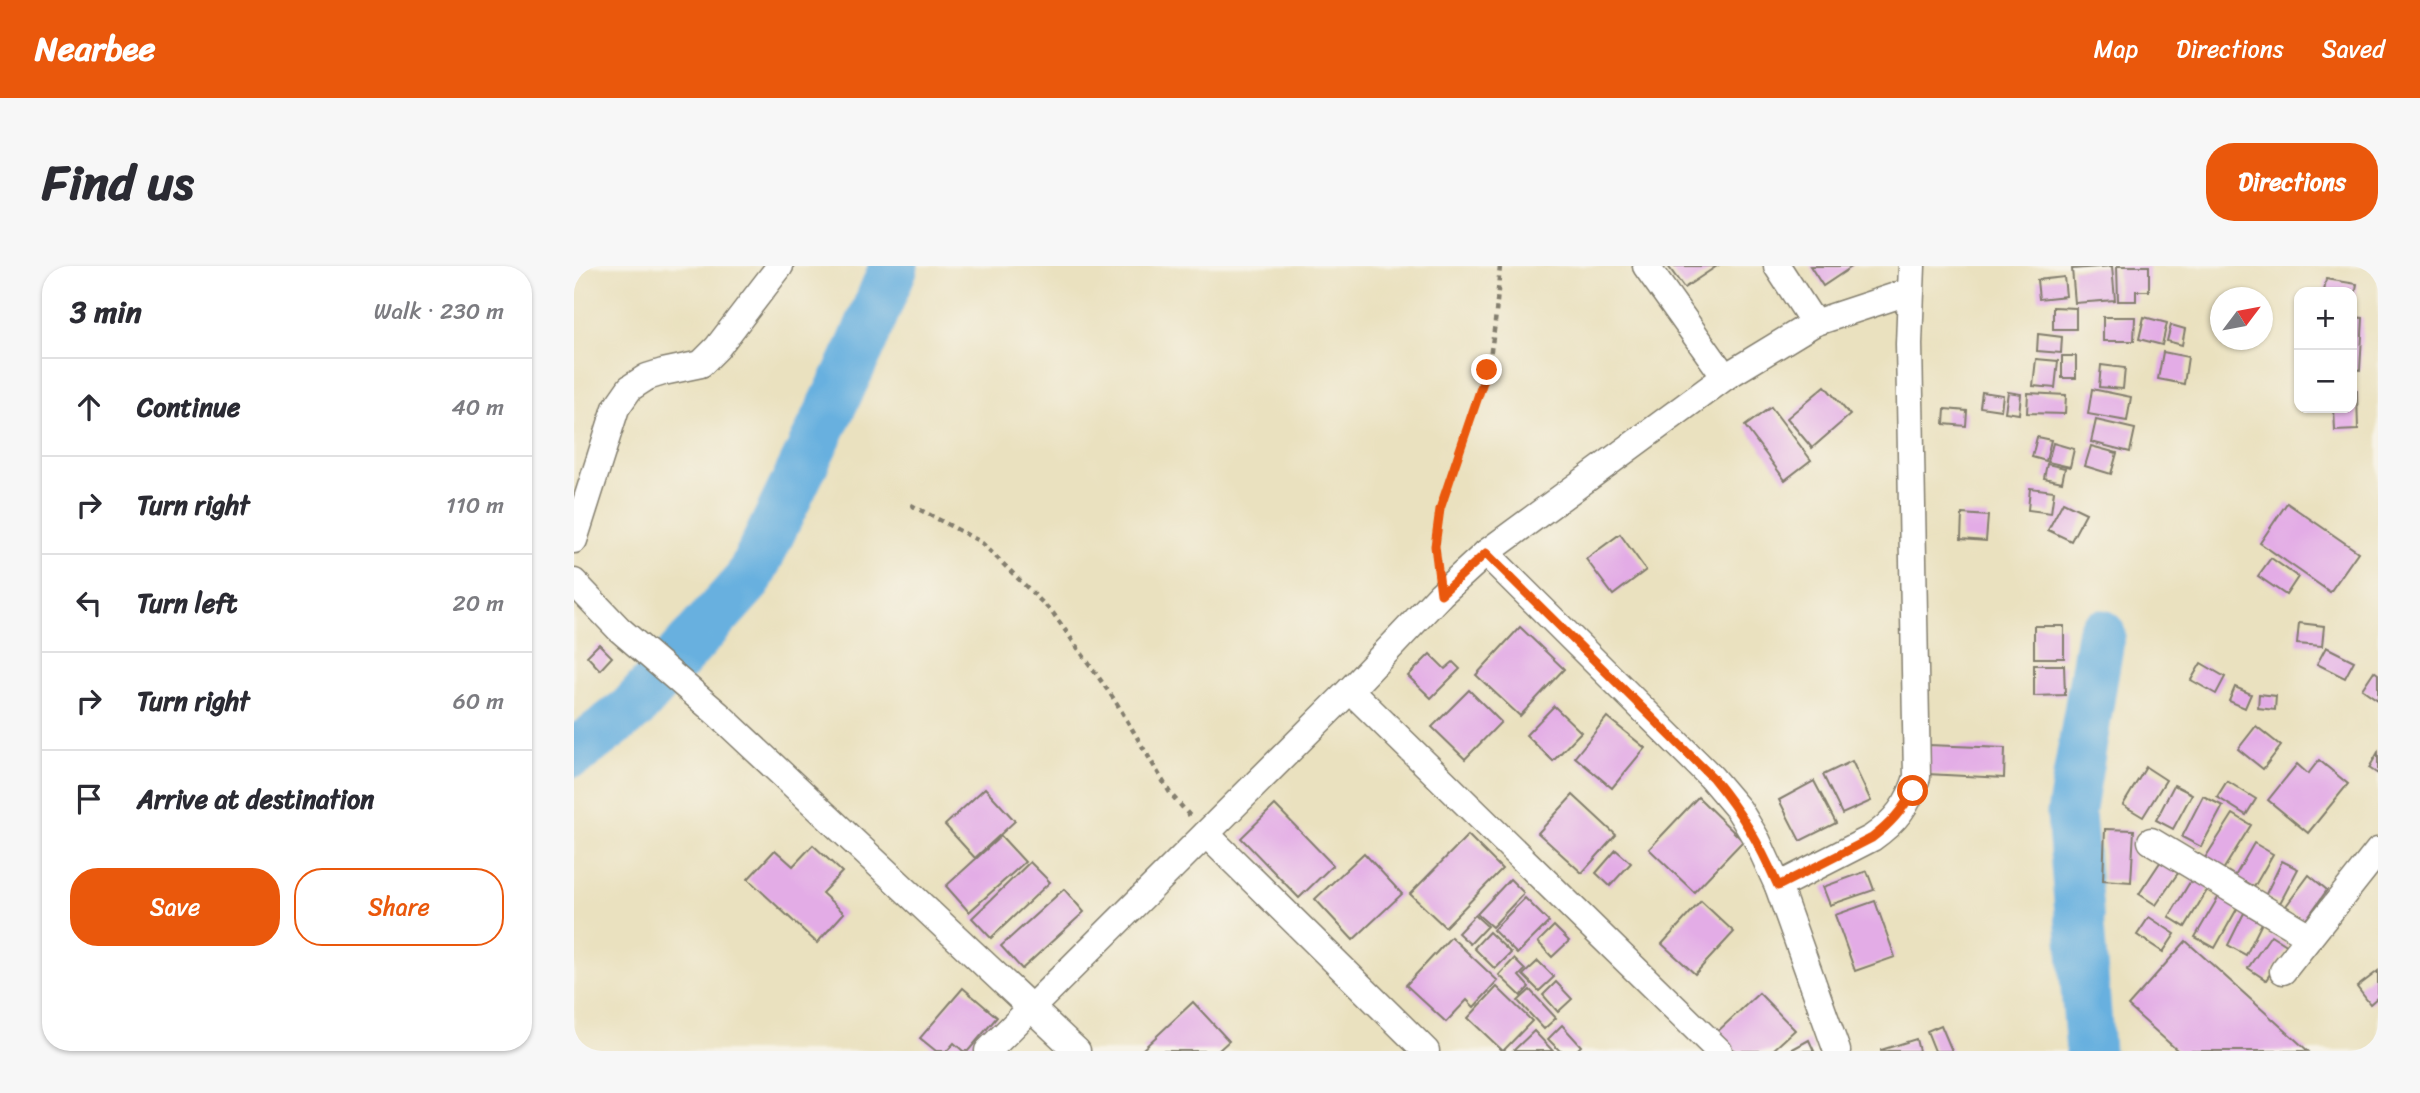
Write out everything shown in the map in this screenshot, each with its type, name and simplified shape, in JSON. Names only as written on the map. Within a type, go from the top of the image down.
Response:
[{"type":"street","points":[[574,540],[616,408],[630,388],[647,377],[701,364],[717,348],[780,266]]},
{"type":"street","points":[[1646,266],[1725,377]]},
{"type":"street","points":[[1777,266],[1814,323]]},
{"type":"street","points":[[988,1051],[1350,690],[1441,594],[1486,553],[1725,377],[1814,323],[1912,279],[1909,344],[1917,777],[1904,808],[1885,828],[1872,838],[1778,886]]},
{"type":"street","points":[[1486,553],[1712,777],[1739,810],[1778,886],[1837,1051]]},
{"type":"street","points":[[574,582],[619,629],[719,715],[1077,1051]]},
{"type":"street","points":[[1350,690],[1719,1051]]},
{"type":"street","points":[[1206,834],[1426,1051]]},
{"type":"street","points":[[2151,841],[2309,936]]},
{"type":"street","points":[[2283,971],[2378,851]]},
{"type":"path","points":[[1441,594],[1435,546],[1440,509],[1487,370],[1500,266]]},
{"type":"path","points":[[911,505],[981,542],[1053,613],[1116,702],[1170,793],[1206,834]]},
{"type":"building","points":[[1668,266],[1717,266],[1684,288]]},
{"type":"building","points":[[1810,266],[1853,266],[1823,286]]},
{"type":"building","points":[[2112,266],[2115,300],[2075,303],[2072,269]]},
{"type":"building","points":[[2117,266],[2149,266],[2149,291],[2136,291],[2136,301],[2118,301]]},
{"type":"building","points":[[2064,277],[2066,296],[2039,299],[2037,280]]},
{"type":"building","points":[[2326,279],[2357,284],[2357,287],[2325,287]]},
{"type":"building","points":[[2053,307],[2076,308],[2076,329],[2053,329]]},
{"type":"building","points":[[2103,317],[2135,317],[2134,341],[2103,341]]},
{"type":"building","points":[[2144,317],[2167,323],[2162,345],[2139,339]]},
{"type":"building","points":[[2357,317],[2363,318],[2360,370],[2357,370]]},
{"type":"building","points":[[2171,325],[2185,329],[2182,345],[2167,341]]},
{"type":"building","points":[[2038,334],[2062,337],[2061,353],[2037,351]]},
{"type":"building","points":[[2163,352],[2188,357],[2184,384],[2158,379]]},
{"type":"building","points":[[2062,356],[2076,356],[2076,378],[2062,378]]},
{"type":"building","points":[[2036,359],[2058,361],[2055,388],[2033,386]]},
{"type":"building","points":[[2101,365],[2125,368],[2123,389],[2099,387]]},
{"type":"building","points":[[1825,386],[1850,415],[1812,448],[1787,418]]},
{"type":"building","points":[[2092,389],[2131,397],[2127,421],[2088,414]]},
{"type":"building","points":[[2357,391],[2358,430],[2335,431],[2334,413],[2357,413]]},
{"type":"building","points":[[1982,392],[2003,395],[2001,410],[1980,407]]},
{"type":"building","points":[[2008,392],[2021,394],[2019,414],[2005,412]]},
{"type":"building","points":[[2028,393],[2066,395],[2065,414],[2027,413]]},
{"type":"building","points":[[1771,407],[1811,460],[1785,480],[1745,426]]},
{"type":"building","points":[[1945,409],[1967,411],[1966,426],[1944,424]]},
{"type":"building","points":[[2096,420],[2135,429],[2130,452],[2091,442]]},
{"type":"building","points":[[2037,437],[2051,440],[2046,461],[2032,457]]},
{"type":"building","points":[[2053,443],[2074,449],[2070,467],[2048,462]]},
{"type":"building","points":[[2091,446],[2117,453],[2111,474],[2085,466]]},
{"type":"building","points":[[2047,464],[2065,468],[2062,482],[2044,478]]},
{"type":"building","points":[[2030,488],[2054,491],[2051,513],[2028,510]]},
{"type":"building","points":[[2063,502],[2086,513],[2071,541],[2048,530]]},
{"type":"building","points":[[2287,503],[2358,552],[2330,592],[2260,543]]},
{"type":"building","points":[[1962,514],[1988,516],[1986,541],[1961,539]]},
{"type":"building","points":[[1620,534],[1646,570],[1613,595],[1586,559]]},
{"type":"building","points":[[2271,558],[2298,577],[2286,595],[2258,576]]},
{"type":"building","points":[[2299,623],[2324,626],[2322,646],[2297,644]]},
{"type":"building","points":[[2034,626],[2064,626],[2064,658],[2034,658]]},
{"type":"building","points":[[1520,627],[1564,669],[1520,716],[1476,675]]},
{"type":"building","points":[[599,644],[612,657],[600,670],[587,656]]},
{"type":"building","points":[[2326,647],[2354,661],[2345,678],[2317,664]]},
{"type":"building","points":[[1430,654],[1445,669],[1453,662],[1460,669],[1431,698],[1408,676]]},
{"type":"building","points":[[2201,663],[2225,677],[2216,694],[2191,680]]},
{"type":"building","points":[[2034,665],[2064,665],[2065,695],[2034,696]]},
{"type":"building","points":[[2374,671],[2378,674],[2378,700],[2362,689]]},
{"type":"building","points":[[2235,687],[2251,694],[2245,708],[2229,701]]},
{"type":"building","points":[[1469,690],[1501,722],[1465,759],[1432,727]]},
{"type":"building","points":[[2259,694],[2276,696],[2275,710],[2258,708]]},
{"type":"building","points":[[1554,706],[1581,732],[1553,761],[1526,735]]},
{"type":"building","points":[[1607,717],[1645,748],[1612,788],[1575,757]]},
{"type":"building","points":[[2256,726],[2281,746],[2263,769],[2238,749]]},
{"type":"building","points":[[1928,745],[2005,748],[2004,778],[1927,774]]},
{"type":"building","points":[[2378,752],[2378,774],[2369,768]]},
{"type":"building","points":[[2319,760],[2348,784],[2308,833],[2268,800],[2297,764],[2308,774]]},
{"type":"building","points":[[1852,761],[1871,801],[1842,814],[1823,775]]},
{"type":"building","points":[[2146,767],[2166,780],[2143,817],[2123,805]]},
{"type":"building","points":[[1814,781],[1836,823],[1800,841],[1779,800]]},
{"type":"building","points":[[2227,781],[2256,799],[2246,815],[2217,797]]},
{"type":"building","points":[[2174,785],[2192,794],[2173,829],[2156,820]]},
{"type":"building","points":[[985,788],[1015,821],[975,858],[945,825]]},
{"type":"building","points":[[1573,795],[1616,835],[1582,873],[1538,833]]},
{"type":"building","points":[[2203,796],[2223,806],[2201,847],[2182,837]]},
{"type":"building","points":[[1698,797],[1743,841],[1694,892],[1649,849]]},
{"type":"building","points":[[1275,805],[1333,865],[1299,898],[1241,838]]},
{"type":"building","points":[[2233,814],[2251,825],[2223,870],[2205,858]]},
{"type":"building","points":[[2105,829],[2134,830],[2131,882],[2103,880]]},
{"type":"building","points":[[1468,835],[1502,869],[1445,927],[1410,894]]},
{"type":"building","points":[[1001,836],[1025,862],[969,912],[946,886]]},
{"type":"building","points":[[2254,843],[2273,854],[2253,889],[2234,878]]},
{"type":"building","points":[[813,845],[842,872],[822,893],[844,913],[817,943],[748,879],[775,850],[793,866]]},
{"type":"building","points":[[1616,850],[1631,863],[1610,886],[1596,873]]},
{"type":"building","points":[[1364,853],[1402,894],[1353,940],[1315,899]]},
{"type":"building","points":[[2161,861],[2178,873],[2156,905],[2139,894]]},
{"type":"building","points":[[2282,861],[2298,869],[2280,903],[2265,896]]},
{"type":"building","points":[[1030,862],[1050,882],[991,938],[972,918]]},
{"type":"building","points":[[1867,871],[1874,890],[1830,905],[1823,887]]},
{"type":"building","points":[[2309,875],[2327,890],[2305,921],[2286,906]]},
{"type":"building","points":[[2193,877],[2209,887],[2185,927],[2169,917]]},
{"type":"building","points":[[1510,879],[1524,893],[1492,927],[1477,914]]},
{"type":"building","points":[[1064,889],[1084,912],[1022,969],[1001,946]]},
{"type":"building","points":[[2219,896],[2238,907],[2215,948],[2195,937]]},
{"type":"building","points":[[1525,898],[1549,922],[1517,954],[1493,930]]},
{"type":"building","points":[[1701,901],[1734,932],[1695,974],[1662,944]]},
{"type":"building","points":[[1875,901],[1895,957],[1855,971],[1835,915]]},
{"type":"building","points":[[2244,913],[2262,923],[2246,955],[2228,945]]},
{"type":"building","points":[[1475,915],[1487,926],[1470,944],[1458,933]]},
{"type":"building","points":[[2149,917],[2175,934],[2163,952],[2137,935]]},
{"type":"building","points":[[1554,926],[1569,941],[1552,957],[1538,942]]},
{"type":"building","points":[[1489,932],[1511,953],[1495,969],[1474,948]]},
{"type":"building","points":[[2271,935],[2288,946],[2266,980],[2248,968]]},
{"type":"building","points":[[1451,937],[1498,981],[1474,1007],[1467,1000],[1446,1022],[1406,985]]},
{"type":"building","points":[[2186,941],[2308,1051],[2178,1051],[2128,1006]]},
{"type":"building","points":[[1514,959],[1525,970],[1519,976],[1529,987],[1521,996],[1499,975]]},
{"type":"building","points":[[1538,961],[1554,977],[1539,991],[1523,975]]},
{"type":"building","points":[[2378,971],[2378,997],[2370,1004],[2357,987]]},
{"type":"building","points":[[1556,982],[1572,999],[1558,1012],[1543,995]]},
{"type":"building","points":[[1497,987],[1532,1021],[1503,1051],[1468,1018]]},
{"type":"building","points":[[963,988],[997,1017],[968,1051],[963,1051],[954,1043],[947,1051],[936,1051],[920,1038]]},
{"type":"building","points":[[1530,990],[1556,1018],[1544,1029],[1518,1001]]},
{"type":"building","points":[[1759,993],[1795,1030],[1772,1051],[1735,1051],[1717,1032]]},
{"type":"building","points":[[1193,1002],[1229,1041],[1218,1051],[1143,1049]]},
{"type":"building","points":[[1562,1025],[1581,1046],[1576,1051],[1560,1051],[1548,1039]]},
{"type":"building","points":[[1941,1025],[1952,1051],[1935,1051],[1927,1031]]},
{"type":"building","points":[[1534,1031],[1553,1051],[1513,1051]]},
{"type":"building","points":[[1916,1039],[1919,1051],[1881,1051],[1881,1050]]},
{"type":"building","points":[[1809,1040],[1814,1051],[1789,1051]]},
{"type":"waterway","points":[[574,753],[632,709],[748,580],[860,348],[894,266]]},
{"type":"waterway","points":[[2090,1051],[2071,814],[2101,634]]},
{"type":"route","points":[[1487,370],[1440,509],[1435,546],[1441,594],[1486,553],[1712,777],[1739,810],[1757,840],[1778,886],[1872,838],[1895,819],[1913,791]]}]
